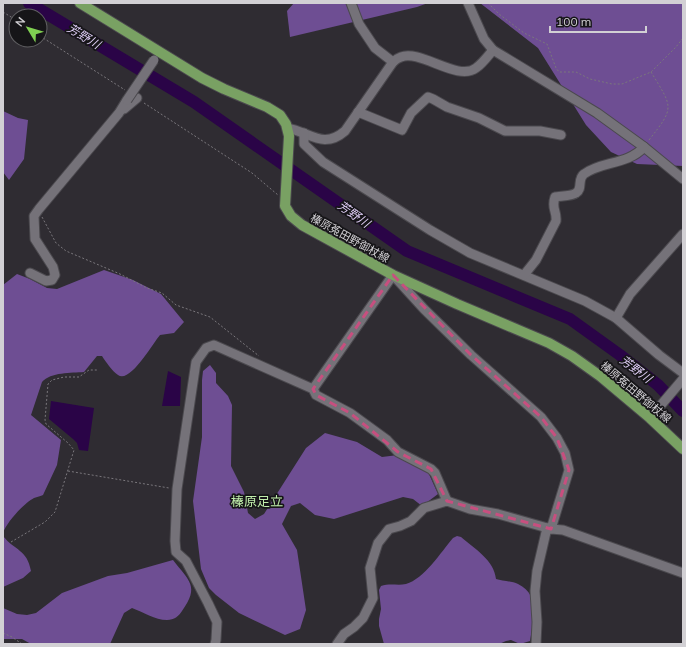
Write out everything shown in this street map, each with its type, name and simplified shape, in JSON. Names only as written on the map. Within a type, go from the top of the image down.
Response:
[{"type":"main road","points":[[82,3],[157,56],[224,89],[267,107],[280,115],[288,132],[284,198]]},
{"type":"main road","name":"榛原菟田野御杖線","points":[[284,198],[284,206],[291,216],[302,225],[393,275],[457,304],[549,342],[572,356],[652,416],[683,449]]},
{"type":"street","points":[[351,3],[359,24],[375,48],[393,62]]},
{"type":"street","points":[[468,3],[484,38],[493,50],[597,113],[644,147],[683,179]]},
{"type":"street","points":[[288,132],[298,130],[315,138],[327,140],[338,137],[345,130],[393,62],[401,56],[414,57],[457,71],[467,72],[476,69],[493,50]]},
{"type":"street","points":[[30,273],[46,281],[52,280],[55,275],[53,267],[35,239],[34,216],[118,113],[157,56]]},
{"type":"street","points":[[358,112],[402,130],[411,113],[428,97],[433,98],[447,107],[479,118],[506,131],[540,131],[561,135]]},
{"type":"street","points":[[118,113],[137,98]]},
{"type":"street","points":[[304,133],[304,144],[323,162],[430,230],[470,253],[585,301],[616,318],[659,355],[683,373]]},
{"type":"street","points":[[524,276],[536,260],[556,221],[552,204],[555,197],[575,194],[580,188],[580,180],[583,174],[596,168],[620,162],[640,151],[644,147]]},
{"type":"street","points":[[616,318],[630,294],[683,234]]},
{"type":"street","points":[[314,389],[393,275],[424,309],[471,355],[541,417],[557,438],[565,453],[569,470],[549,528],[537,571],[535,591],[538,622],[536,644]]},
{"type":"street","points":[[215,644],[217,622],[186,561],[176,552],[175,541],[177,489],[196,362],[206,348],[214,345],[314,389],[316,395],[350,413],[387,440],[398,452],[431,469],[435,473],[447,501]]},
{"type":"street","points":[[652,416],[683,380]]},
{"type":"street","points":[[337,644],[344,634],[363,618],[373,598],[370,568],[378,543],[389,529],[411,521],[424,508],[447,501],[470,509],[498,514],[549,528],[563,530],[683,573]]},
{"type":"path","points":[[488,3],[499,14],[524,33],[547,44],[559,72],[576,72],[590,79],[612,84],[622,84],[651,72],[683,38]]},
{"type":"path","points":[[48,41],[252,173],[284,198]]},
{"type":"path","points":[[644,147],[665,120],[668,112],[666,95],[651,72]]},
{"type":"path","points":[[39,209],[56,243],[66,251],[120,274],[147,288],[162,293],[176,305],[210,317],[259,356]]},
{"type":"path","points":[[11,542],[45,522],[55,512],[74,450],[46,424],[48,384],[52,380],[64,377],[79,377],[89,370],[98,370]]},
{"type":"path","points":[[68,471],[177,489]]},
{"type":"path","points":[[3,633],[22,644]]},
{"type":"highlighted area","points":[[393,275],[471,355],[541,417],[557,438],[569,470],[551,529],[447,501],[431,469],[398,452],[350,413],[316,395],[313,389]]},
{"type":"shaded area","points":[[294,3],[428,3],[417,7],[290,37],[287,11]]},
{"type":"shaded area","points":[[480,3],[683,3],[683,166],[637,164],[611,152],[586,125],[538,48]]},
{"type":"shaded area","points":[[3,111],[18,118],[28,120],[24,159],[9,180],[3,172]]},
{"type":"shaded area","points":[[104,270],[133,280],[161,294],[184,322],[174,333],[160,335],[141,361],[129,374],[123,376],[118,375],[102,356],[97,356],[84,372],[51,376],[42,382],[31,415],[61,440],[57,465],[43,495],[34,498],[21,509],[11,519],[3,533],[3,285],[17,274],[47,288],[57,289]]},
{"type":"shaded area","points":[[210,365],[216,373],[216,383],[228,396],[232,405],[231,466],[244,492],[248,513],[255,519],[264,514],[306,448],[325,433],[357,442],[382,457],[398,455],[428,472],[438,494],[422,506],[413,499],[403,497],[334,519],[315,515],[300,503],[291,506],[282,524],[297,550],[306,610],[300,629],[285,635],[239,613],[216,595],[209,588],[201,569],[193,501],[202,437],[203,371]]},
{"type":"shaded area","points":[[168,371],[181,377],[180,406],[162,406]]},
{"type":"shaded area","points":[[51,401],[94,408],[88,451],[79,450],[77,443],[49,419]]},
{"type":"shaded area","points":[[3,536],[24,554],[27,558],[31,571],[23,578],[3,587]]},
{"type":"shaded area","points":[[457,536],[461,537],[483,555],[492,566],[496,579],[518,584],[530,595],[533,602],[534,617],[530,641],[520,644],[511,640],[499,644],[384,644],[379,626],[381,609],[379,590],[381,586],[403,585],[413,581],[426,571],[453,538]]},
{"type":"shaded area","points":[[173,560],[188,579],[191,589],[187,602],[179,615],[170,620],[158,619],[132,608],[124,613],[110,644],[31,644],[22,639],[3,639],[3,608],[17,614],[27,615],[36,613],[62,593],[108,576],[127,573]]},
{"type":"waterway","name":"芳野川","points":[[29,3],[194,102],[407,251],[570,319],[620,355],[658,385],[683,411]]},
{"type":"district","name":"榛原足立","points":[[257,501]]}]
